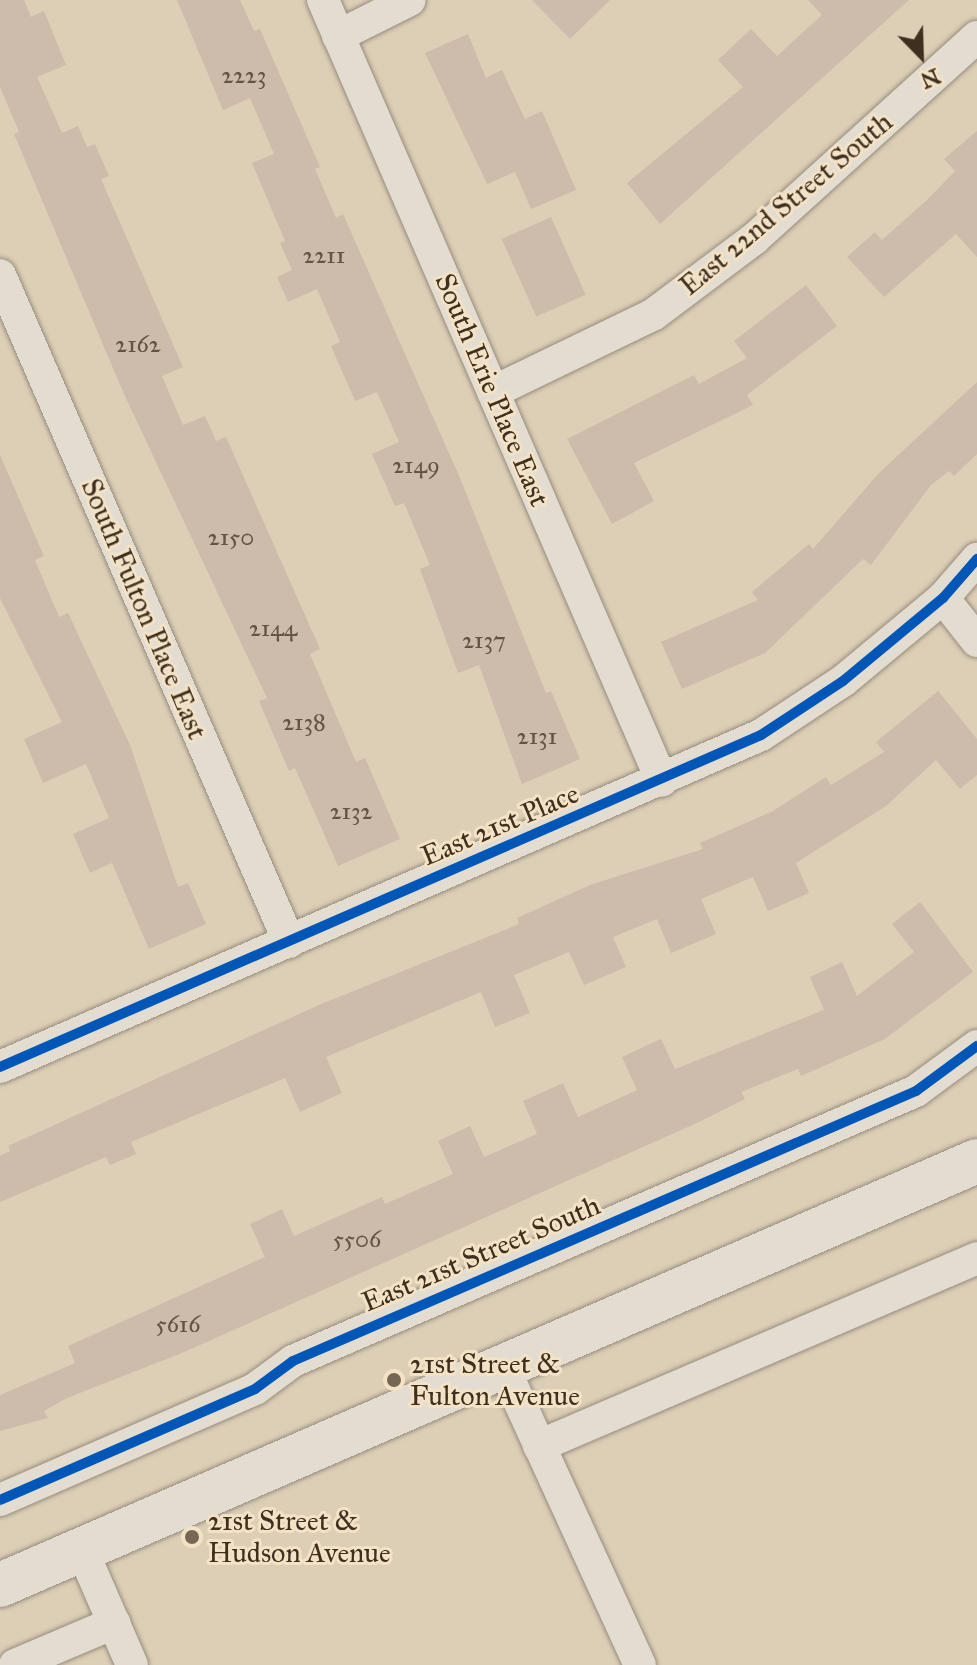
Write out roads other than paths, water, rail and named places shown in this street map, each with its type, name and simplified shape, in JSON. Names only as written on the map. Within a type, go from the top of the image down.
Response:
[{"type":"main road","points":[[0,1585],[977,1161]]},
{"type":"street","name":"South Erie Place East","points":[[323,0],[662,781]]},
{"type":"street","points":[[338,36],[410,0]]},
{"type":"street","name":"East 22nd Street South","points":[[493,392],[654,314],[754,239],[977,37]]},
{"type":"street","name":"South Fulton Place East","points":[[0,275],[289,942]]},
{"type":"street","name":"East 21st Place","points":[[0,1067],[662,781],[761,735],[843,681],[943,598],[977,559]]},
{"type":"street","points":[[943,598],[977,641]]},
{"type":"street","name":"East 21st Street South","points":[[0,1500],[255,1389],[293,1361],[916,1091],[977,1046]]},
{"type":"street","points":[[539,1446],[977,1258]]},
{"type":"street","points":[[503,1366],[640,1665]]},
{"type":"street","points":[[82,1550],[132,1665]]},
{"type":"street","points":[[15,1665],[114,1623]]},
{"type":"place","name":"21st Street & Fulton Avenue","points":[[394,1380]]},
{"type":"place","name":"21st Street & Hudson Avenue","points":[[192,1537]]}]
